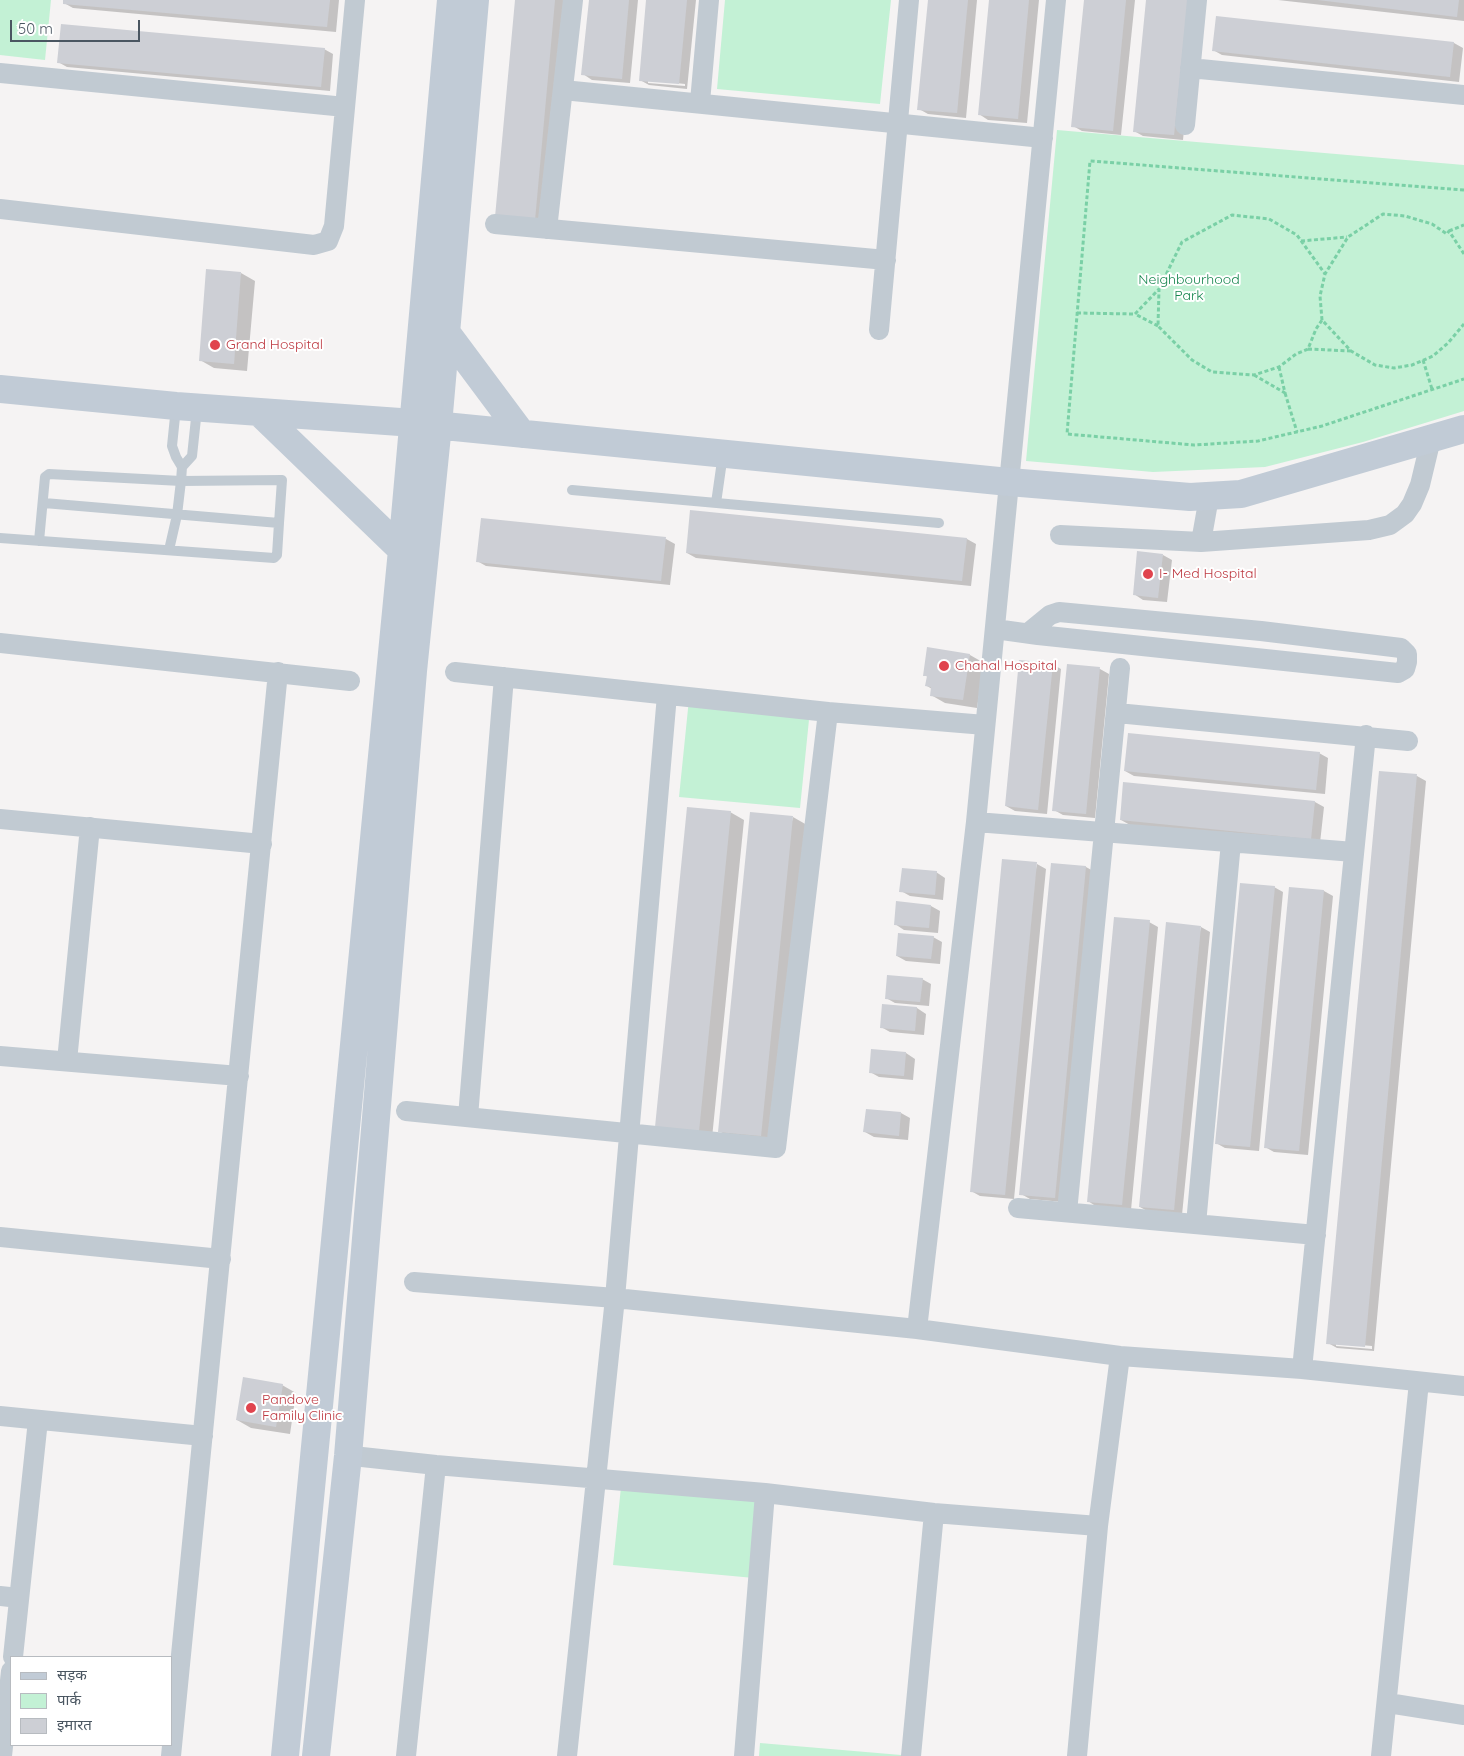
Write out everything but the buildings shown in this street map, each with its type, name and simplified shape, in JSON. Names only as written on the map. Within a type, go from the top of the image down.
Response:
[{"type":"main road","points":[[316,1756],[348,1456],[413,681],[451,0]]},
{"type":"main road","points":[[285,1756],[402,550],[446,332],[475,0]]},
{"type":"main road","points":[[446,332],[522,434]]},
{"type":"main road","points":[[0,389],[186,407],[426,424],[1009,482],[1210,497],[1241,494],[1464,430]]},
{"type":"main road","points":[[260,413],[402,550]]},
{"type":"street","points":[[0,209],[314,245],[328,241],[334,226],[356,0]]},
{"type":"street","points":[[547,229],[573,0]]},
{"type":"street","points":[[700,102],[709,0]]},
{"type":"street","points":[[879,330],[910,0]]},
{"type":"street","points":[[917,1329],[976,822],[1056,0]]},
{"type":"street","points":[[1185,125],[1197,0]]},
{"type":"street","points":[[1190,68],[1464,95]]},
{"type":"street","points":[[0,72],[345,107]]},
{"type":"street","points":[[563,90],[700,102],[1043,138]]},
{"type":"street","points":[[495,224],[886,260]]},
{"type":"street","points":[[1060,535],[1201,542],[1369,530],[1390,525],[1405,514],[1412,504],[1420,485],[1431,439]]},
{"type":"street","points":[[1201,542],[1210,497]]},
{"type":"street","points":[[995,629],[1028,633],[1398,673],[1407,662],[1407,654],[1401,648],[1261,631],[1059,612],[1050,615],[1028,633]]},
{"type":"street","points":[[0,643],[350,681]]},
{"type":"street","points":[[1067,1212],[1106,832],[1120,668]]},
{"type":"street","points":[[171,1756],[278,672]]},
{"type":"street","points":[[455,672],[828,712],[985,725]]},
{"type":"street","points":[[468,1117],[504,677]]},
{"type":"street","points":[[567,1756],[615,1298],[667,694]]},
{"type":"street","points":[[406,1111],[776,1148],[828,712]]},
{"type":"street","points":[[1116,713],[1408,740]]},
{"type":"street","points":[[1302,1369],[1366,735]]},
{"type":"street","points":[[0,819],[262,844]]},
{"type":"street","points":[[976,822],[1354,852]]},
{"type":"street","points":[[67,1061],[90,827]]},
{"type":"street","points":[[1196,1224],[1231,842]]},
{"type":"street","points":[[0,1056],[239,1076]]},
{"type":"street","points":[[1018,1208],[1316,1235]]},
{"type":"street","points":[[0,1237],[221,1258]]},
{"type":"street","points":[[414,1282],[615,1298],[917,1329],[1120,1356],[1302,1369],[1464,1386]]},
{"type":"street","points":[[1077,1756],[1098,1526],[1120,1356]]},
{"type":"street","points":[[1381,1756],[1420,1382]]},
{"type":"street","points":[[0,1416],[203,1436]]},
{"type":"street","points":[[13,1656],[10,1597],[38,1420]]},
{"type":"street","points":[[362,1457],[436,1465],[765,1492],[934,1513],[1098,1526]]},
{"type":"street","points":[[406,1756],[436,1465]]},
{"type":"street","points":[[744,1756],[765,1492]]},
{"type":"street","points":[[911,1756],[934,1513]]},
{"type":"street","points":[[2,1756],[10,1680]]},
{"type":"street","points":[[1388,1703],[1464,1715]]},
{"type":"lane","points":[[182,466],[192,456],[186,407]]},
{"type":"lane","points":[[169,550],[177,515],[182,466],[172,446],[186,407]]},
{"type":"lane","points":[[716,503],[723,454]]},
{"type":"lane","points":[[0,538],[39,542],[274,558],[277,555],[282,480],[181,481],[48,474],[45,477],[39,542]]},
{"type":"lane","points":[[572,490],[938,523]]},
{"type":"lane","points":[[44,503],[279,523]]},
{"type":"path","points":[[1464,190],[1090,161],[1067,434],[1194,445],[1258,441],[1373,410],[1432,388],[1464,379]]},
{"type":"path","points":[[1308,349],[1322,320],[1320,296],[1325,274],[1348,237],[1383,214],[1405,216],[1432,224],[1447,234],[1464,225]]},
{"type":"path","points":[[1135,314],[1160,289],[1182,242],[1232,215],[1268,220],[1297,235],[1325,274]]},
{"type":"path","points":[[1449,232],[1464,254]]},
{"type":"path","points":[[1301,241],[1348,237]]},
{"type":"path","points":[[1158,326],[1160,289]]},
{"type":"path","points":[[1077,314],[1135,314],[1158,326],[1192,360],[1212,372],[1254,375],[1280,367],[1296,354],[1308,349],[1352,351]]},
{"type":"path","points":[[1322,320],[1352,351],[1375,365],[1394,368],[1412,365],[1433,356],[1448,343],[1464,324]]},
{"type":"path","points":[[1422,360],[1432,388]]},
{"type":"path","points":[[1280,367],[1285,393],[1297,432]]},
{"type":"path","points":[[1254,375],[1285,393]]},
{"type":"green space","points":[[0,0],[51,0],[45,60],[0,55]]},
{"type":"green space","points":[[725,0],[891,0],[880,104],[717,89]]},
{"type":"green space","name":"Neighbourhood Park","points":[[1057,130],[1464,165],[1464,411],[1363,442],[1265,467],[1153,472],[1026,461]]},
{"type":"green space","points":[[689,699],[810,710],[800,808],[679,797]]},
{"type":"green space","points":[[621,1487],[761,1499],[754,1578],[613,1565]]},
{"type":"green space","points":[[760,1743],[901,1755],[901,1756],[759,1756]]},
{"type":"place","name":"Grand Hospital","points":[[215,345]]},
{"type":"place","name":"I- Med Hospital","points":[[1148,574]]},
{"type":"place","name":"Chahal Hospital","points":[[944,666]]},
{"type":"place","name":"Pandove Family Clinic","points":[[251,1408]]}]
